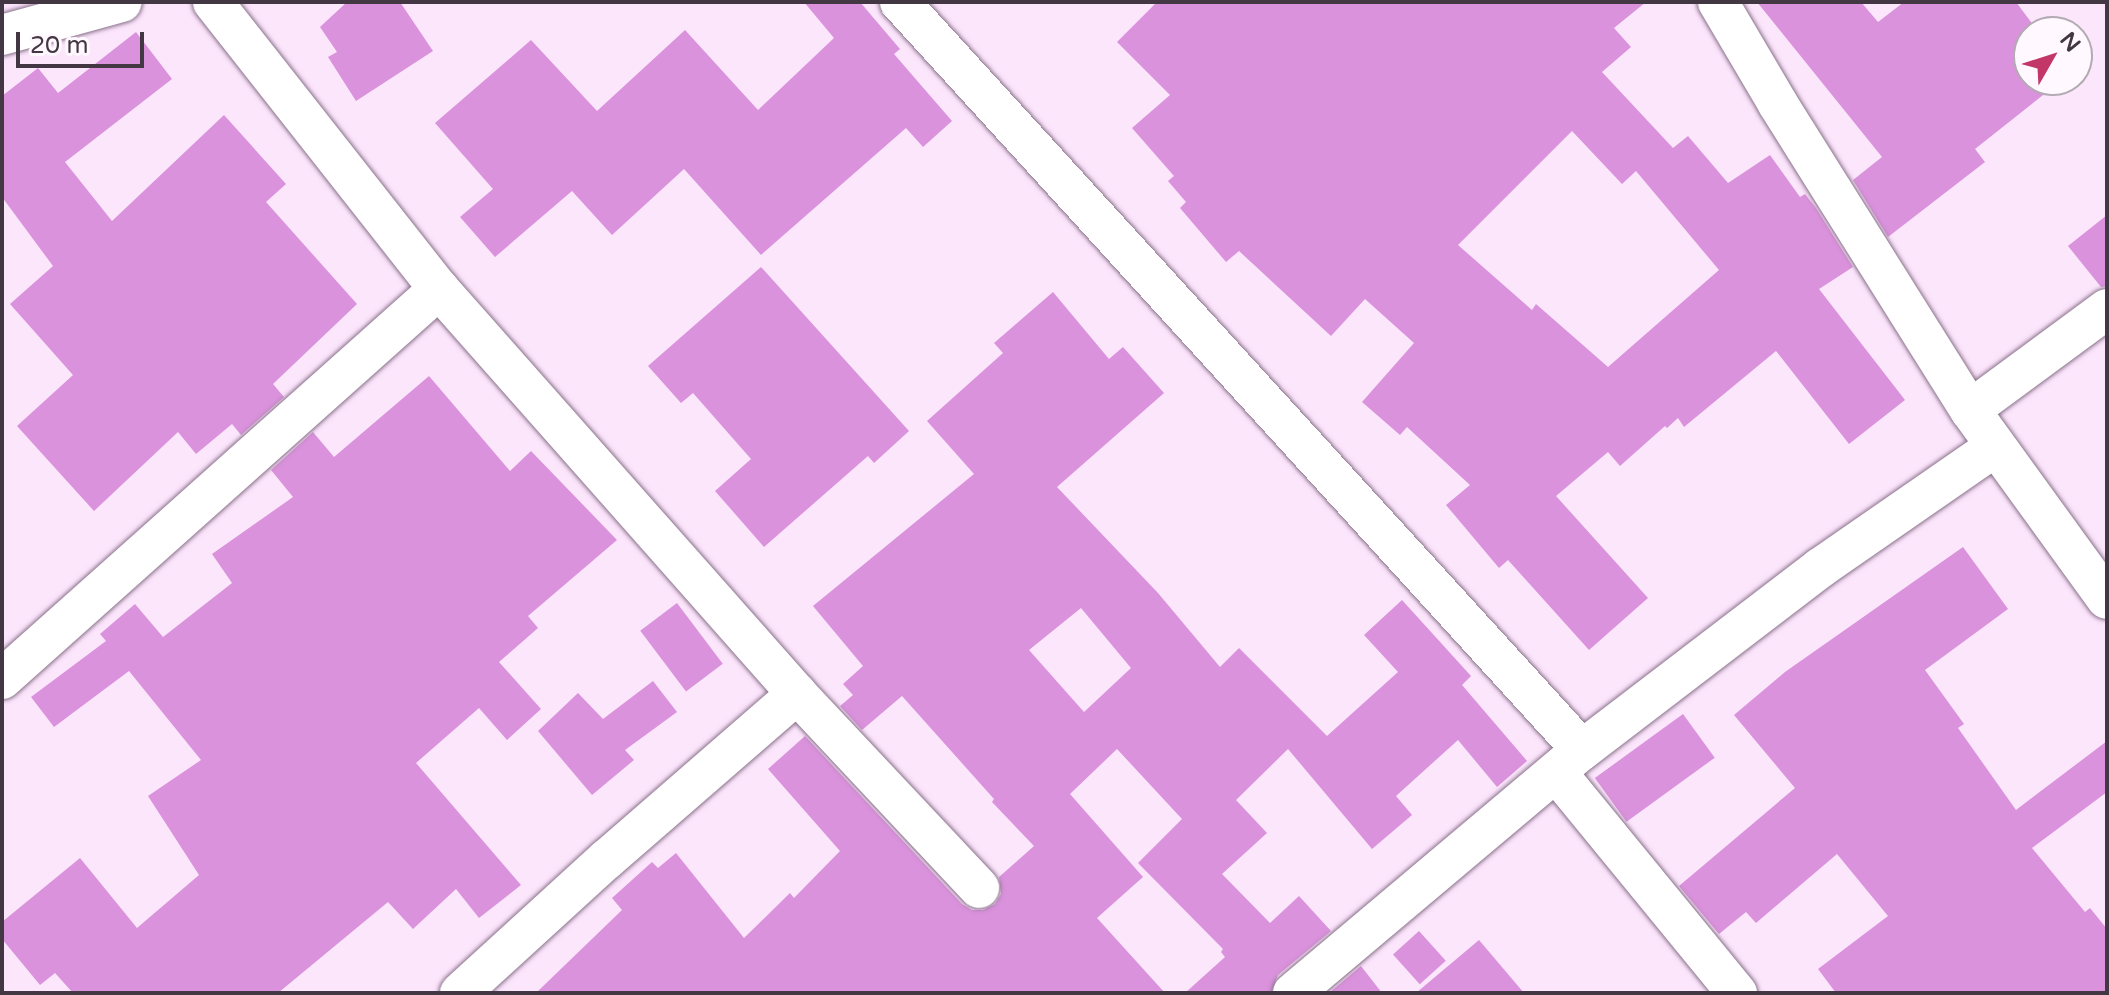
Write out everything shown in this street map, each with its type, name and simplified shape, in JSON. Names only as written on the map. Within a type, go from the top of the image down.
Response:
[{"type":"street","points":[[2,35],[122,2]]},
{"type":"street","points":[[213,2],[439,289],[797,694],[979,888]]},
{"type":"street","points":[[900,2],[1569,761],[1737,993]]},
{"type":"street","points":[[1718,2],[1778,104],[1970,410],[2107,599]]},
{"type":"street","points":[[2,679],[439,289]]},
{"type":"street","points":[[1970,410],[2107,309]]},
{"type":"street","points":[[1293,993],[1569,761],[1820,568],[1995,447]]},
{"type":"street","points":[[460,993],[607,859],[797,694]]},
{"type":"building","points":[[347,2],[400,2],[433,51],[356,101],[328,57],[337,52],[320,27]]},
{"type":"building","points":[[804,2],[860,2],[900,49],[894,54],[952,121],[923,147],[906,128],[761,255],[684,169],[612,235],[572,191],[495,257],[460,217],[493,189],[435,123],[531,40],[597,111],[685,30],[758,110],[834,38]]},
{"type":"building","points":[[1157,2],[1646,2],[1614,28],[1631,47],[1602,72],[1673,148],[1688,136],[1728,183],[1770,155],[1800,197],[1805,194],[1816,208],[1853,267],[1819,289],[1905,400],[1849,444],[1776,351],[1684,427],[1678,418],[1620,466],[1608,452],[1556,496],[1648,598],[1589,650],[1508,560],[1499,568],[1446,505],[1470,485],[1407,427],[1400,435],[1362,402],[1414,343],[1365,299],[1331,336],[1239,251],[1226,262],[1180,208],[1186,202],[1168,181],[1174,176],[1132,128],[1170,95],[1117,42]],"holes":[[[1572,131],[1622,184],[1636,171],[1719,270],[1608,367],[1536,304],[1532,310],[1458,245]]]},
{"type":"building","points":[[1757,2],[1861,2],[1878,22],[1904,2],[2016,2],[2026,16],[2013,16],[2013,96],[2042,96],[1975,149],[1985,162],[1888,237],[1853,180],[1882,157]]},
{"type":"building","points":[[136,32],[172,79],[65,162],[112,221],[224,115],[286,184],[266,202],[357,304],[273,384],[284,397],[241,435],[232,424],[196,454],[178,432],[94,511],[17,426],[73,375],[10,304],[53,266],[2,197],[2,96],[38,68],[58,93]]},
{"type":"building","points":[[2107,215],[2107,286],[2101,287],[2068,246]]},
{"type":"building","points":[[761,267],[909,431],[874,463],[868,456],[764,547],[715,491],[751,459],[693,393],[681,403],[648,366]]},
{"type":"building","points":[[1053,292],[1109,359],[1123,347],[1164,393],[1057,487],[1158,593],[1220,667],[1239,648],[1327,736],[1398,672],[1364,635],[1402,600],[1471,676],[1462,685],[1527,761],[1497,787],[1458,740],[1396,796],[1412,815],[1372,849],[1288,749],[1236,800],[1267,833],[1222,874],[1270,923],[1299,896],[1331,931],[1278,975],[1271,993],[1185,993],[1225,957],[1221,952],[1223,949],[1138,863],[1182,819],[1117,749],[1070,794],[1143,877],[1097,918],[1165,993],[536,993],[622,910],[612,898],[652,862],[658,868],[676,853],[744,938],[790,893],[794,898],[840,851],[768,769],[805,736],[962,904],[972,910],[983,910],[995,904],[1001,894],[999,877],[1034,846],[992,802],[994,799],[902,696],[862,730],[840,706],[853,695],[843,684],[863,666],[813,606],[974,474],[927,421],[1003,353],[994,343]],"holes":[[[1081,608],[1131,668],[1084,712],[1029,650]]]},
{"type":"building","points":[[429,376],[510,471],[531,451],[617,540],[528,616],[538,628],[499,662],[541,709],[507,740],[479,708],[416,763],[521,885],[479,918],[456,889],[413,929],[388,902],[278,993],[73,993],[55,973],[40,985],[2,939],[2,922],[80,858],[137,928],[199,875],[148,796],[201,760],[129,671],[54,727],[31,697],[106,641],[100,634],[135,604],[163,637],[232,583],[212,554],[293,497],[271,470],[313,432],[334,457]]},
{"type":"building","points":[[1963,547],[2008,609],[1925,670],[1964,724],[1958,728],[2016,810],[2107,741],[2107,792],[2032,848],[2085,912],[2090,908],[2107,929],[2107,993],[1836,993],[1818,969],[1888,916],[1837,854],[1756,923],[1746,912],[1719,934],[1679,886],[1795,788],[1734,715],[1785,672]]},
{"type":"building","points":[[677,603],[723,664],[686,691],[640,631]]},
{"type":"building","points":[[653,681],[677,712],[625,750],[634,760],[592,795],[538,731],[578,693],[603,719]]},
{"type":"building","points":[[1683,714],[1715,758],[1627,822],[1595,778]]},
{"type":"building","points":[[1419,931],[1446,961],[1420,984],[1393,954]]},
{"type":"building","points":[[1479,940],[1524,993],[1416,993]]},
{"type":"building","points":[[1361,966],[1382,993],[1329,993]]}]
